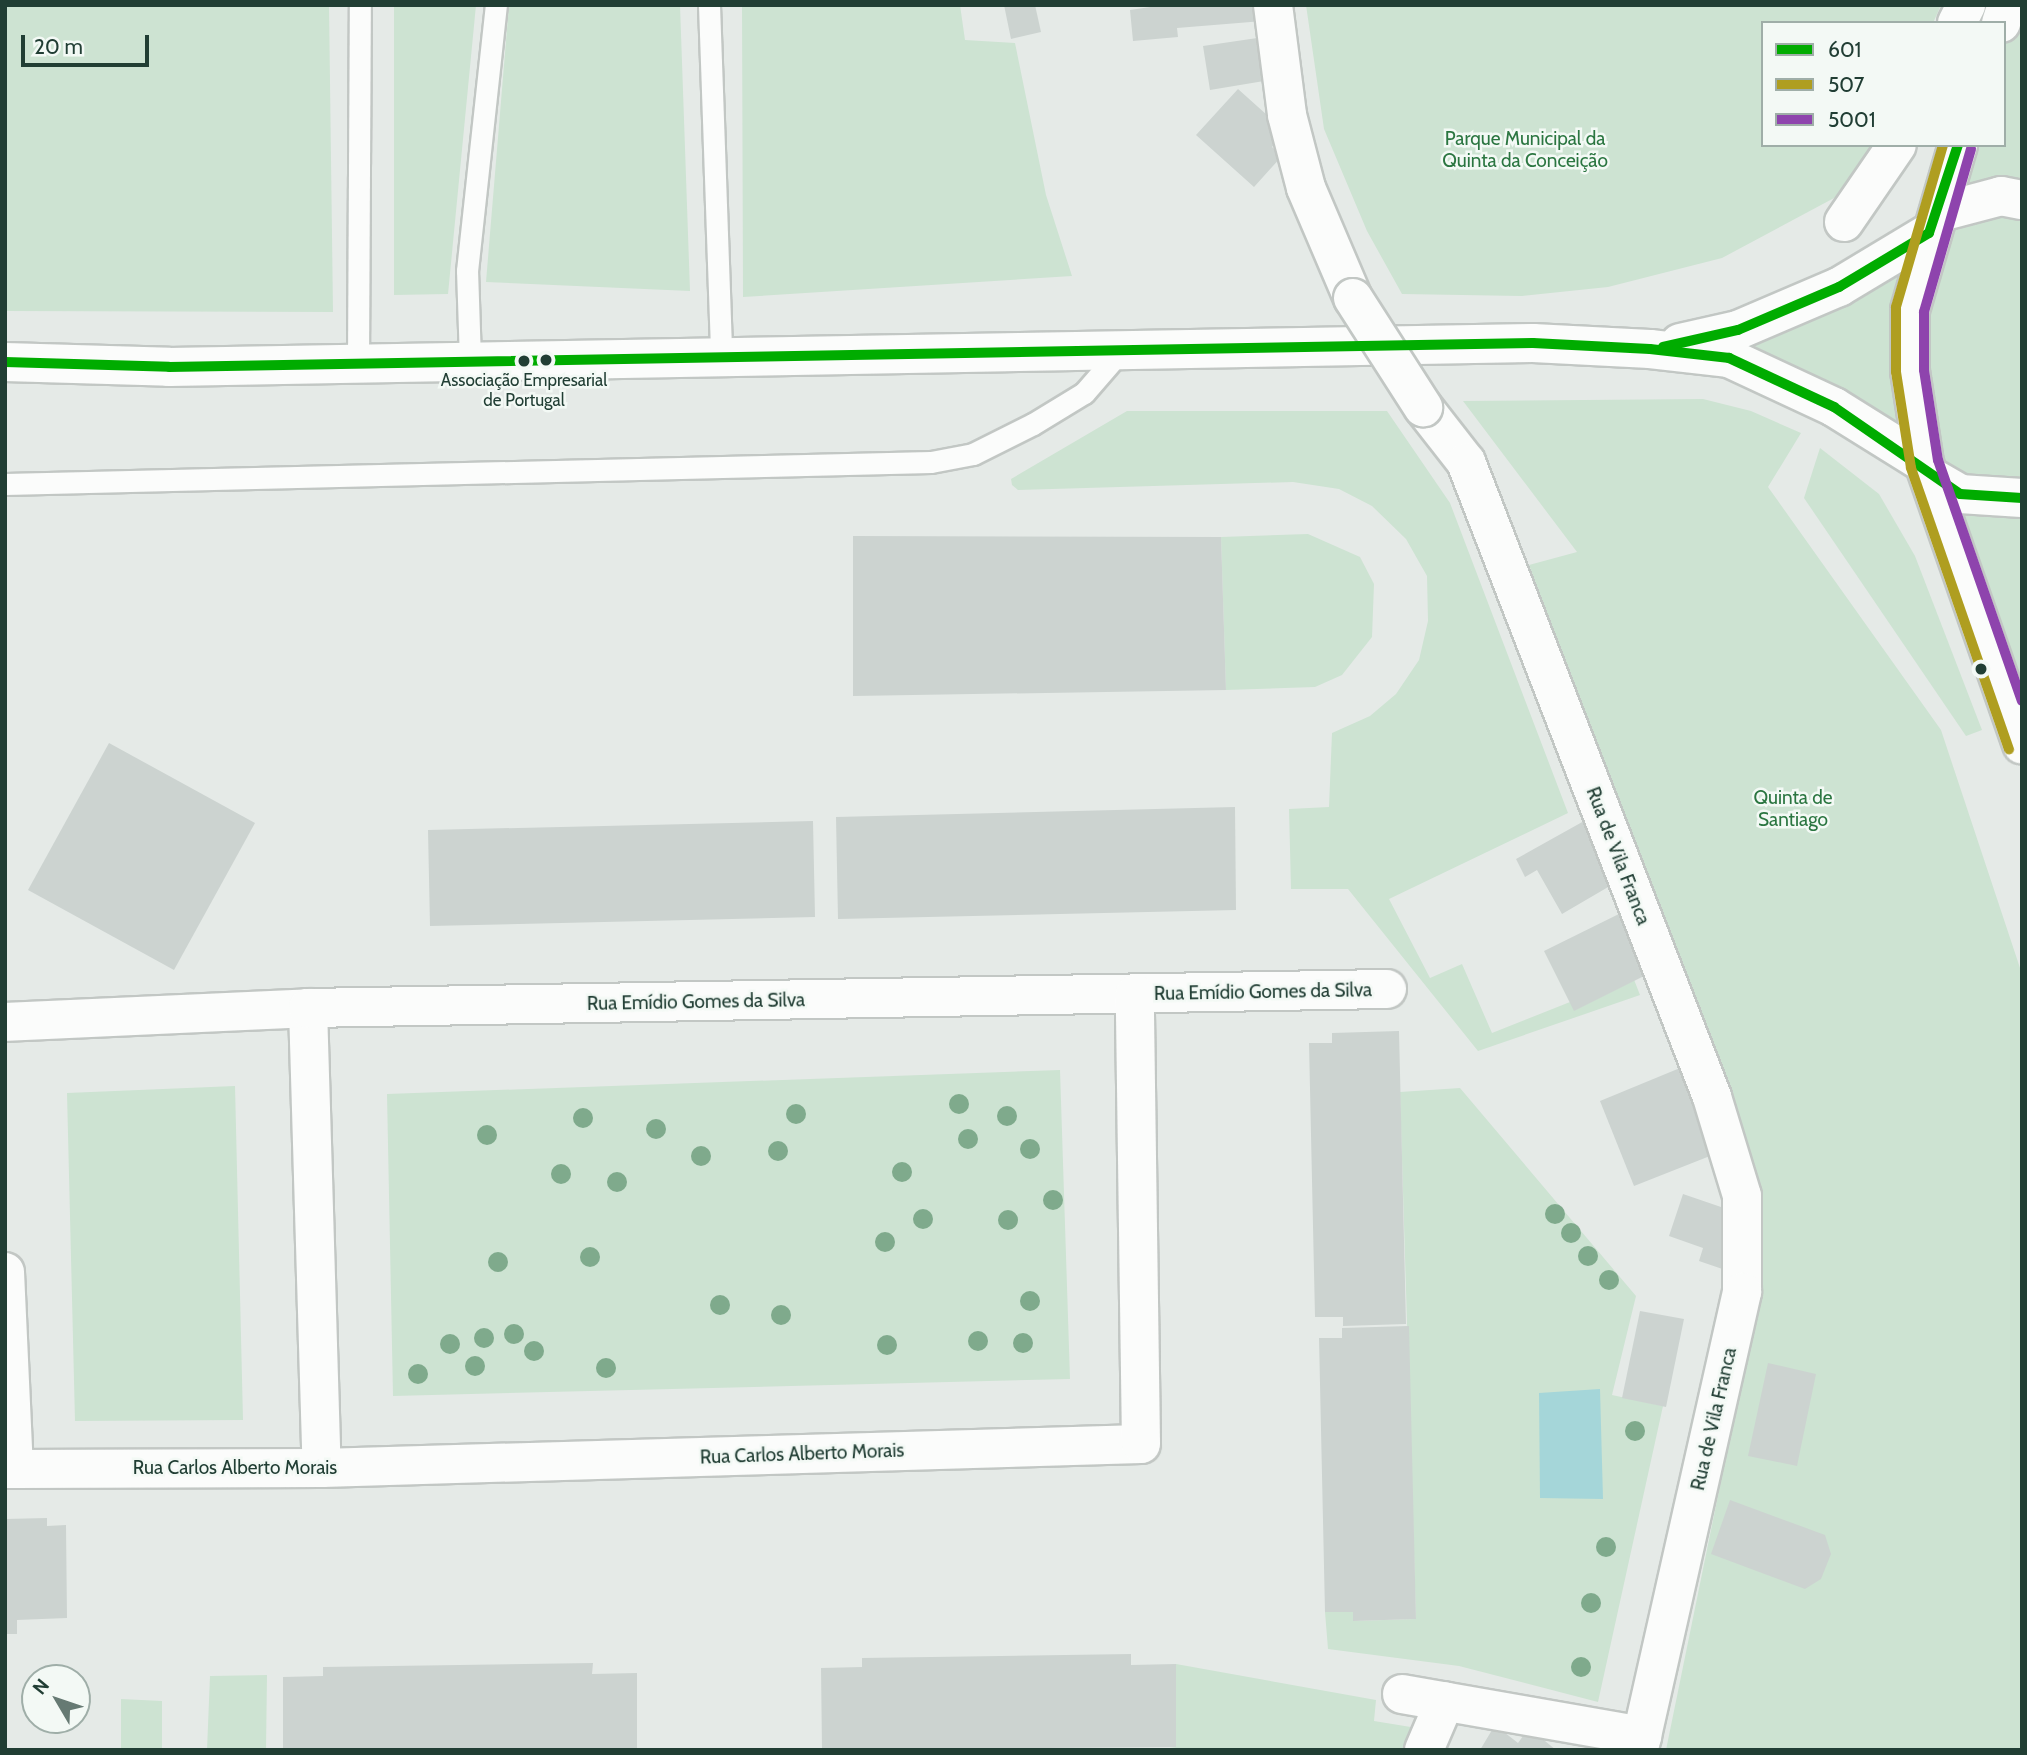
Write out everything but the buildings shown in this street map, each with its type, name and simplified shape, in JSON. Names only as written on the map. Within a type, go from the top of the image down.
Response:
[{"type":"street","name":"Rua de Vila Franca","points":[[1273,5],[1287,115],[1306,188],[1353,298],[1423,407],[1466,462],[1712,1097],[1742,1196],[1742,1292],[1640,1743]]},
{"type":"street","points":[[1958,21],[1966,5]]},
{"type":"street","points":[[1844,222],[1896,147]]},
{"type":"street","points":[[1957,147],[1910,310],[1910,371],[1927,470],[2022,744]]},
{"type":"street","points":[[1650,349],[1738,330],[1839,287],[1935,222],[2001,197],[2022,200]]},
{"type":"street","points":[[5,362],[358,362],[1533,343],[1650,349],[1729,358],[1834,407],[1960,494],[2022,498]]},
{"type":"street","name":"Rua Emídio Gomes da Silva","points":[[5,1022],[309,1008],[1387,989]]},
{"type":"street","name":"Rua Carlos Alberto Morais","points":[[9,1469],[322,1468],[1141,1444],[1135,994]]},
{"type":"street","points":[[309,1008],[322,1468]]},
{"type":"street","points":[[5,1272],[9,1469]]},
{"type":"street","points":[[1402,1694],[1640,1743]]},
{"type":"street","points":[[1424,1750],[1445,1701]]},
{"type":"lane","points":[[358,362],[360,5]]},
{"type":"lane","points":[[470,360],[467,271],[496,5]]},
{"type":"lane","points":[[709,5],[721,355]]},
{"type":"lane","points":[[5,484],[931,462],[973,454],[1033,424],[1084,393],[1124,348]]},
{"type":"green space","points":[[5,5],[329,5],[333,312],[5,311]]},
{"type":"green space","points":[[394,5],[476,5],[448,294],[394,295]]},
{"type":"green space","points":[[509,5],[680,5],[690,291],[486,282]]},
{"type":"green space","points":[[742,5],[960,5],[965,40],[1015,43],[1046,195],[1072,276],[743,297]]},
{"type":"green space","name":"Parque Municipal da Quinta da Conceição","points":[[1306,5],[1941,5],[1934,21],[1761,21],[1761,147],[1879,147],[1864,182],[1722,258],[1608,287],[1522,296],[1402,294],[1367,231],[1324,129]]},
{"type":"green space","points":[[2022,5],[2022,744],[1931,477],[1725,358],[1929,233],[1957,147],[2006,147],[2006,21]]},
{"type":"green space","name":"Quinta de Santiago","points":[[1703,399],[1751,411],[1801,433],[1768,487],[1941,730],[2022,974],[2022,1750],[1666,1750],[1739,1393],[1753,1175],[1529,565],[1577,552],[1463,401]]},
{"type":"green space","points":[[1127,411],[1387,411],[1450,503],[1568,813],[1389,899],[1430,978],[1462,964],[1492,1033],[1633,977],[1640,995],[1478,1051],[1348,889],[1291,889],[1289,809],[1329,807],[1332,733],[1370,716],[1396,694],[1419,660],[1428,621],[1427,576],[1406,539],[1372,506],[1339,489],[1293,482],[1018,490],[1012,485],[1011,479]]},
{"type":"green space","points":[[1820,448],[1879,494],[1915,556],[1982,730],[1966,736],[1804,498]]},
{"type":"green space","points":[[1308,534],[1360,557],[1374,584],[1372,637],[1342,675],[1315,687],[1226,690],[1221,537]]},
{"type":"green space","points":[[1060,1070],[1070,1379],[393,1396],[387,1094]]},
{"type":"green space","points":[[235,1086],[243,1420],[75,1421],[67,1093]]},
{"type":"green space","points":[[1460,1088],[1636,1296],[1612,1395],[1663,1406],[1598,1702],[1459,1666],[1328,1649],[1325,1612],[1353,1612],[1354,1621],[1416,1619],[1400,1092]]},
{"type":"green space","points":[[1176,1664],[1376,1700],[1374,1721],[1423,1729],[1414,1750],[1156,1750],[1176,1747]]},
{"type":"green space","points":[[267,1675],[266,1750],[207,1750],[210,1676]]},
{"type":"green space","points":[[121,1699],[162,1701],[162,1750],[121,1750]]},
{"type":"water","points":[[1600,1389],[1603,1499],[1540,1498],[1539,1393]]},
{"type":"transit line","name":"507","points":[[1942,147],[1896,307],[1896,372],[1911,468],[2009,749]]},
{"type":"transit line","name":"601","points":[[1663,347],[1738,330],[1839,287],[1929,233],[1957,147]]},
{"type":"transit line","name":"5001","points":[[1971,149],[1924,312],[1924,370],[1938,460],[2022,701]]},
{"type":"transit line","name":"601","points":[[5,362],[169,367],[1533,343],[1650,349],[1729,358],[1834,407],[1960,494],[2022,498]]},
{"type":"place","name":"Associação Empresarial de Portugal","points":[[524,361]]}]
